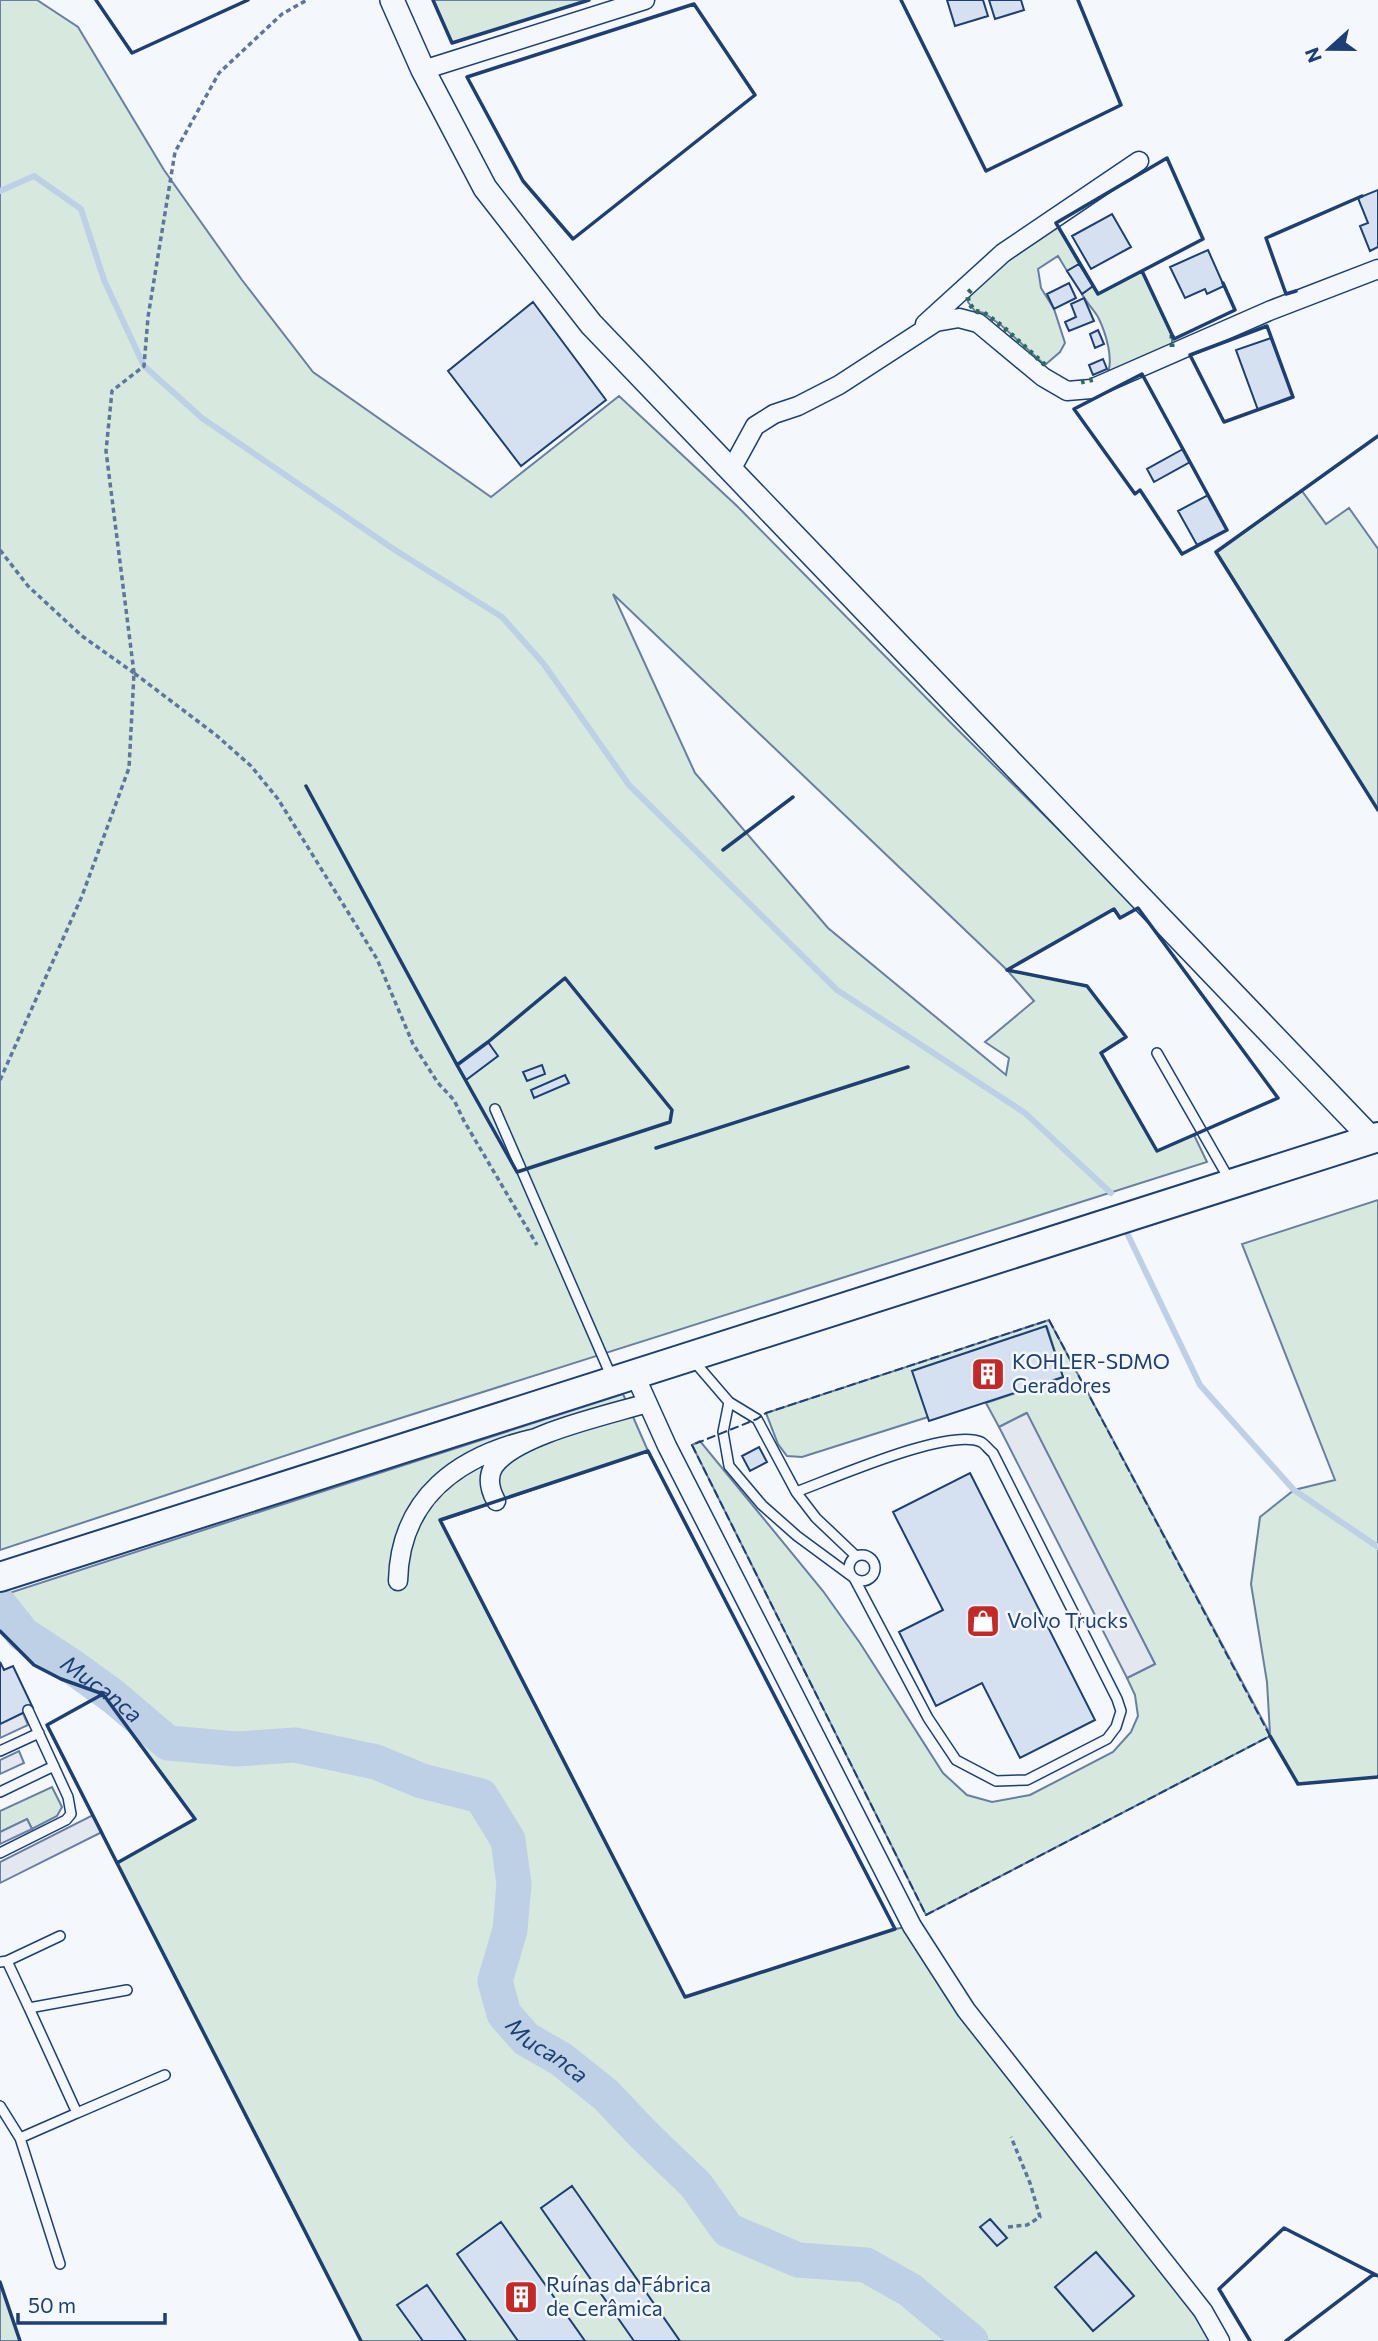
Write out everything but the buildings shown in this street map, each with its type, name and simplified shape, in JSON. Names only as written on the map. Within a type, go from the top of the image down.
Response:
[{"type":"main road","points":[[0,1577],[1375,1138]]},
{"type":"street","points":[[391,0],[423,70],[485,188],[591,324],[1375,1138]]},
{"type":"street","points":[[423,70],[645,0]]},
{"type":"street","points":[[910,337],[1003,253],[1139,161]]},
{"type":"street","points":[[731,470],[755,426],[774,414],[798,406],[839,384],[936,322],[959,318],[978,323],[1043,377],[1067,391],[1078,392],[1091,390],[1269,311],[1378,269]]},
{"type":"street","points":[[623,1377],[648,1403],[912,1926],[966,2010],[1203,2311],[1220,2341]]},
{"type":"street","points":[[398,1581],[398,1556],[418,1507],[436,1486],[458,1468],[507,1444],[536,1438],[648,1403]]},
{"type":"street","points":[[496,1501],[489,1488],[493,1468],[509,1451],[536,1438]]},
{"type":"lane","points":[[1157,1053],[1232,1183]]},
{"type":"lane","points":[[495,1109],[568,1275],[623,1377]]},
{"type":"lane","points":[[689,1356],[729,1402],[757,1419],[796,1492],[816,1518],[856,1556],[869,1556],[875,1562],[875,1571],[867,1580],[854,1578],[797,1536],[762,1504],[729,1466],[723,1432],[729,1402]]},
{"type":"lane","points":[[796,1492],[932,1443],[959,1440],[980,1442],[993,1453],[1117,1699],[1121,1711],[1116,1727],[1107,1739],[1027,1780],[996,1781],[956,1760],[928,1718],[854,1578],[849,1566],[856,1556]]},
{"type":"lane","points":[[0,1853],[66,1821],[71,1814],[68,1797],[28,1710]]},
{"type":"lane","points":[[0,1751],[38,1733]]},
{"type":"lane","points":[[0,1792],[54,1766]]},
{"type":"lane","points":[[60,1936],[4,1962],[29,2008],[77,2113]]},
{"type":"lane","points":[[29,2008],[127,1990]]},
{"type":"lane","points":[[20,2138],[164,2075]]},
{"type":"lane","points":[[0,2106],[20,2138],[60,2264]]},
{"type":"path","points":[[0,1080],[82,896],[130,768],[134,673],[106,451],[112,391],[144,366],[148,317],[175,152],[219,73],[282,14],[306,0]]},
{"type":"path","points":[[0,550],[28,586],[82,636],[216,735],[250,766],[278,799],[377,959],[413,1044],[438,1083],[454,1100],[535,1242],[568,1275]]},
{"type":"path","points":[[1008,2227],[1027,2225],[1040,2217],[1030,2183],[1011,2137]]},
{"type":"shaded area","points":[[0,0],[37,0],[78,27],[164,170],[242,280],[313,372],[491,497],[619,396],[737,506],[1138,908],[1120,918],[1113,909],[1008,970],[1087,986],[1126,1037],[1101,1053],[1157,1151],[1194,1135],[1207,1162],[360,1431],[0,1550]],"holes":[[[613,594],[1007,970],[1034,1001],[985,1042],[1009,1058],[1006,1075],[828,928],[695,773]]]},
{"type":"shaded area","points":[[433,0],[589,0],[452,43]]},
{"type":"shaded area","points":[[1056,223],[1079,264],[1067,271],[1058,256],[1038,269],[1041,288],[1054,309],[1065,343],[1060,352],[1045,365],[1002,326],[984,313],[975,311],[968,302],[968,293],[980,280]]},
{"type":"shaded area","points":[[1142,271],[1172,335],[1172,347],[1106,377],[1110,356],[1106,339],[1098,317],[1082,294],[1093,286],[1098,294]]},
{"type":"shaded area","points":[[1302,491],[1326,524],[1349,508],[1378,549],[1378,810],[1216,552]]},
{"type":"shaded area","points":[[1378,1200],[1378,1777],[1298,1784],[1270,1736],[926,1915],[692,1445],[700,1441],[823,1591],[860,1643],[943,1773],[967,1795],[992,1802],[1030,1795],[1113,1752],[1131,1732],[1138,1716],[1135,1695],[1127,1678],[1155,1664],[1026,1413],[999,1427],[986,1403],[1063,1377],[1047,1327],[928,1417],[802,1457],[787,1456],[778,1444],[766,1413],[1049,1320],[1270,1734],[1267,1682],[1251,1584],[1260,1517],[1294,1490],[1335,1480],[1242,1244]]},
{"type":"shaded area","points":[[623,1394],[648,1451],[440,1521],[685,1997],[895,1929],[912,1926],[1220,2341],[361,2341],[117,1863],[195,1819],[103,1694],[61,1679],[34,1665],[3,1635],[0,1631],[0,1596]]},
{"type":"shaded area","points":[[1027,1413],[1155,1664],[1127,1678],[999,1427]]},
{"type":"shaded area","points":[[23,1713],[28,1725],[0,1738],[0,1724]]},
{"type":"shaded area","points":[[19,1751],[24,1763],[0,1774],[0,1760]]},
{"type":"shaded area","points":[[52,1787],[62,1807],[57,1816],[32,1829],[27,1819],[0,1832],[0,1811]]},
{"type":"shaded area","points":[[93,1815],[102,1832],[0,1883],[0,1862]]},
{"type":"shaded area","points":[[27,1819],[32,1829],[0,1844],[0,1832]]},
{"type":"shaded area","points":[[0,2282],[20,2341],[0,2341]]},
{"type":"waterway","points":[[0,191],[34,176],[81,209],[104,280],[144,366],[202,418],[395,550],[502,617],[543,663],[629,785],[837,990],[1025,1113],[1111,1193]]},
{"type":"waterway","points":[[1128,1235],[1200,1385],[1294,1490],[1378,1547]]},
{"type":"waterway","name":"Mucanca","points":[[0,1605],[23,1634],[114,1697],[168,1743],[237,1749],[295,1745],[376,1762],[422,1781],[481,1796],[508,1840],[514,1884],[510,1930],[495,1981],[504,2014],[526,2039],[561,2059],[606,2095],[696,2185],[728,2230],[798,2260],[866,2265],[910,2290],[971,2341]]},
{"type":"hedge","points":[[971,290],[968,293],[968,302],[975,311],[984,313],[1002,326],[1045,365]]},
{"type":"hedge","points":[[1172,335],[1172,347]]},
{"type":"hedge","points":[[1081,382],[1095,379]]},
{"type":"fence","points":[[1049,1320],[1270,1736],[926,1915],[692,1445],[766,1413],[1049,1320]]},
{"type":"wall","points":[[96,0],[132,53],[248,0]]},
{"type":"wall","points":[[433,0],[452,43],[589,0]]},
{"type":"wall","points":[[901,0],[986,171],[1121,105],[1078,0]]},
{"type":"wall","points":[[694,4],[755,95],[573,239],[523,181],[467,77],[694,4]]},
{"type":"wall","points":[[1167,158],[1203,239],[1098,294],[1056,223],[1167,158]]},
{"type":"wall","points":[[1296,291],[1286,294],[1266,238],[1362,196]]},
{"type":"wall","points":[[1142,271],[1174,339],[1235,310],[1223,283]]},
{"type":"wall","points":[[1267,326],[1293,397],[1224,422],[1190,355],[1267,326]]},
{"type":"wall","points":[[1142,374],[1227,530],[1182,554],[1140,490],[1135,494],[1074,409],[1142,374]]},
{"type":"wall","points":[[1378,436],[1216,552],[1378,810]]},
{"type":"wall","points":[[306,786],[457,1065]]},
{"type":"wall","points":[[723,850],[793,797]]},
{"type":"wall","points":[[1138,908],[1278,1098],[1157,1151],[1101,1053],[1126,1037],[1087,986],[1007,970],[1114,909],[1120,918],[1138,908]]},
{"type":"wall","points":[[565,978],[672,1110],[670,1122],[517,1172],[457,1065],[565,978]]},
{"type":"wall","points":[[656,1148],[908,1067]]},
{"type":"wall","points":[[648,1451],[895,1929],[685,1997],[440,1520],[648,1451]]},
{"type":"wall","points":[[0,1631],[34,1665],[61,1679],[103,1694],[195,1819],[117,1863],[361,2341]]},
{"type":"wall","points":[[103,1694],[47,1725],[117,1863]]},
{"type":"wall","points":[[1270,1736],[1298,1784],[1378,1777]]},
{"type":"wall","points":[[1250,2341],[1219,2289],[1284,2228],[1378,2276]]},
{"type":"wall","points":[[1286,2341],[1374,2274]]},
{"type":"wall","points":[[0,2282],[20,2341]]},
{"type":"place","name":"KOHLER-SDMO Geradores","points":[[988,1374]]},
{"type":"place","name":"Volvo Trucks","points":[[983,1621]]},
{"type":"place","name":"Ruínas da Fábrica de Cerâmica","points":[[521,2297]]}]
